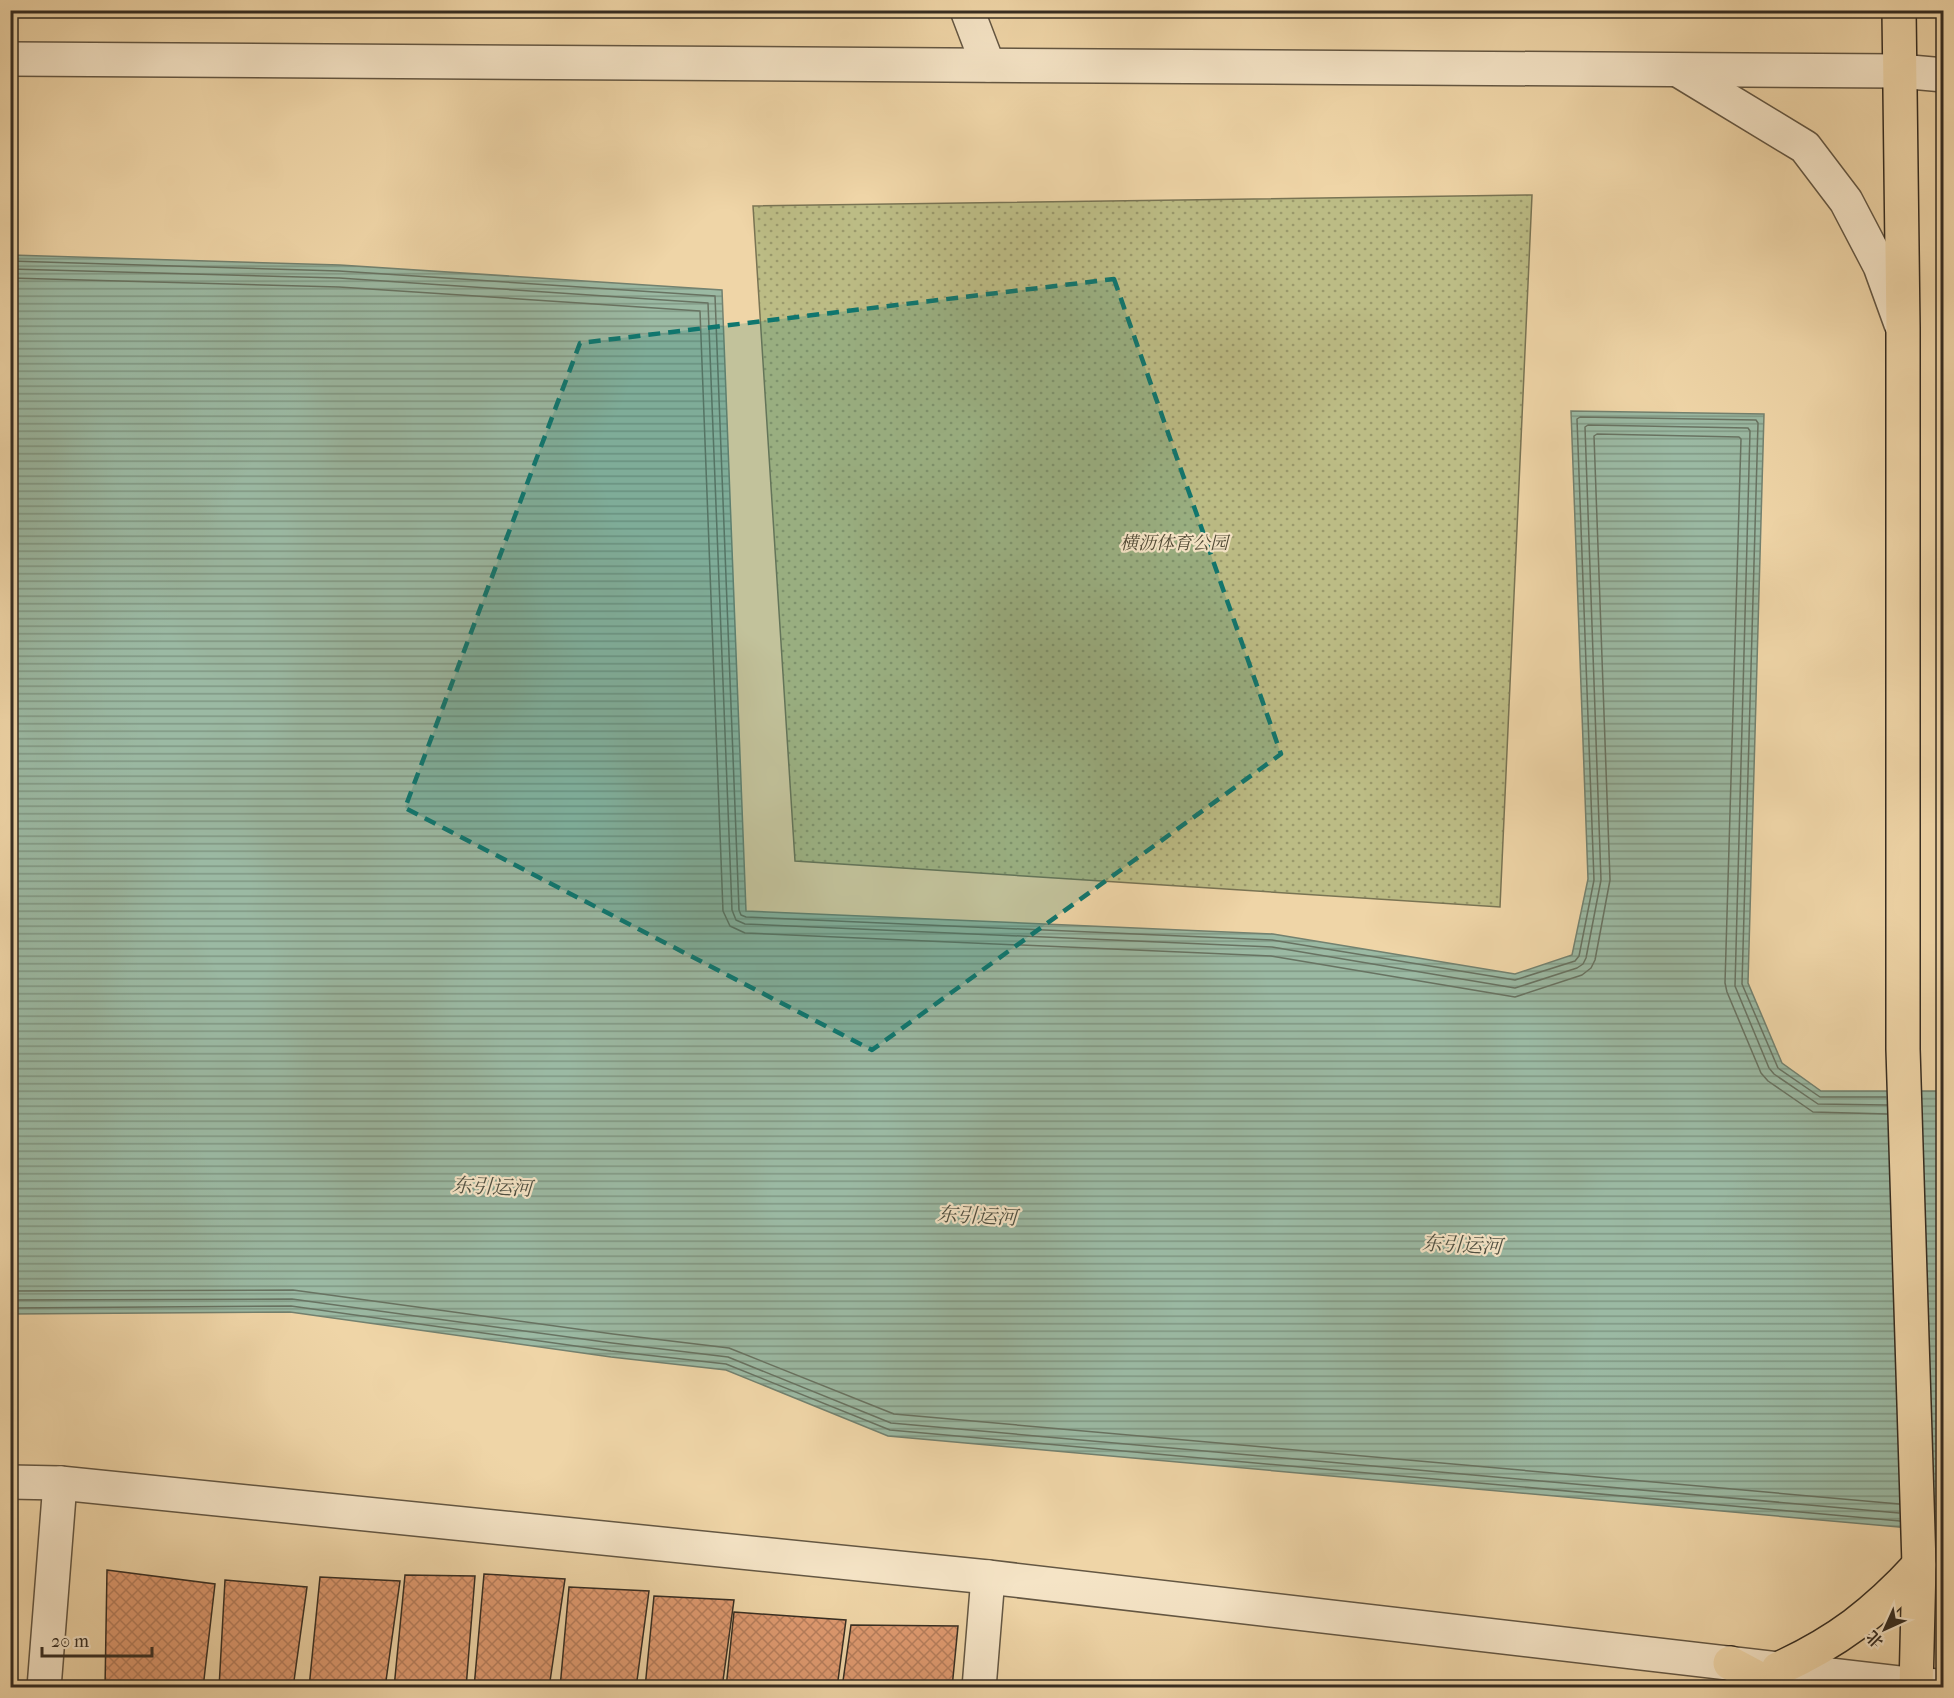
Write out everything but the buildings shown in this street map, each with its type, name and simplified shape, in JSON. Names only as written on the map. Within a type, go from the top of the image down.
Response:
[{"type":"main road","points":[[1899,10],[1903,328],[1903,1049],[1918,1565],[1925,1686]]},
{"type":"main road","points":[[1778,1678],[1869,1615],[1895,1592],[1918,1565]]},
{"type":"street","points":[[967,10],[988,65]]},
{"type":"street","points":[[10,59],[1677,69],[1899,71],[1944,75]]},
{"type":"street","points":[[1677,69],[1805,147],[1846,201],[1880,267],[1903,328]]},
{"type":"street","points":[[10,1482],[60,1484],[988,1577],[1730,1663],[1778,1678],[1925,1686]]},
{"type":"street","points":[[44,1688],[60,1484]]},
{"type":"street","points":[[980,1688],[988,1577]]},
{"type":"highlighted area","points":[[1114,279],[1281,754],[872,1050],[405,808],[580,343]]},
{"type":"green space","name":"横沥体育公园","points":[[1532,195],[1500,907],[795,861],[753,206]]},
{"type":"water","name":"东引运河","points":[[11,255],[340,265],[722,290],[746,911],[1273,934],[1515,974],[1572,955],[1588,879],[1571,411],[1764,414],[1748,983],[1782,1063],[1821,1091],[1943,1091],[1943,1531],[888,1436],[726,1370],[611,1357],[290,1312],[11,1314]]}]
